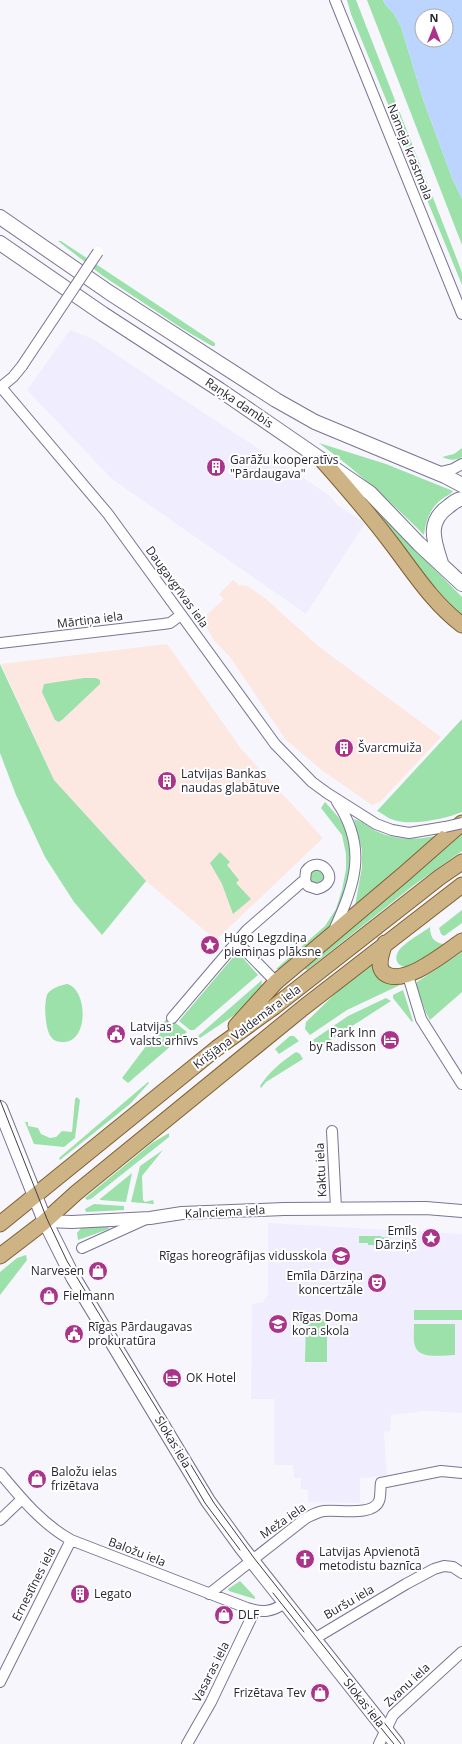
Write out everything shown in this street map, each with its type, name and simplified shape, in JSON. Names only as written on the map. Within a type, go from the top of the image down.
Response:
[{"type":"main road","name":"Raņķa dambis","points":[[0,217],[110,293],[276,400],[315,422],[441,474],[462,485]]},
{"type":"main road","name":"Raņķa dambis","points":[[0,243],[103,314],[236,401],[370,493],[419,544],[462,584]]},
{"type":"main road","points":[[323,461],[363,507],[430,595],[462,625]]},
{"type":"main road","points":[[442,565],[433,532],[436,520],[441,512],[462,499]]},
{"type":"main road","points":[[217,1048],[276,982],[462,823]]},
{"type":"main road","name":"Krišjāņa Valdemāra iela","points":[[35,1196],[217,1048],[274,1007],[462,862]]},
{"type":"main road","name":"Krišjāņa Valdemāra iela","points":[[45,1221],[76,1193],[302,1008],[462,885]]},
{"type":"main road","points":[[385,944],[381,954],[380,968],[385,974],[394,976],[415,972],[462,941]]},
{"type":"main road","name":"Slokas iela","points":[[0,1108],[45,1221],[73,1277],[208,1501],[251,1560],[398,1744]]},
{"type":"main road","points":[[0,1224],[35,1196]]},
{"type":"main road","points":[[0,1256],[45,1221]]},
{"type":"street","name":"Nameja krastmala","points":[[335,0],[462,314]]},
{"type":"street","points":[[0,387],[13,377],[22,366],[98,252]]},
{"type":"street","name":"Daugavgrīvas iela","points":[[0,387],[108,514],[275,744],[312,782],[335,799],[376,824],[392,830],[409,833],[462,823]]},
{"type":"street","points":[[441,474],[462,464]]},
{"type":"street","name":"Raņķa dambis","points":[[441,474],[462,480]]},
{"type":"street","name":"Mārtiņa iela","points":[[0,643],[163,624],[170,622],[181,615]]},
{"type":"street","name":"Daugavgrīvas iela","points":[[334,932],[350,895],[357,861],[356,844],[351,827],[344,812],[335,799]]},
{"type":"street","points":[[172,1018],[247,930],[305,881]]},
{"type":"street","points":[[237,942],[276,982]]},
{"type":"street","points":[[410,974],[409,979],[421,1019],[462,1084]]},
{"type":"street","name":"Kaktu iela","points":[[332,1131],[336,1208]]},
{"type":"street","name":"Kalnciema iela","points":[[45,1221],[72,1222],[150,1218],[182,1213],[336,1208],[426,1208],[462,1211]]},
{"type":"street","points":[[82,1248],[150,1218]]},
{"type":"street","name":"Meža iela","points":[[209,1594],[251,1560],[306,1518],[315,1513],[324,1511],[366,1511],[374,1508],[379,1502],[381,1483],[441,1471],[462,1473]]},
{"type":"street","name":"Baložu iela","points":[[0,1473],[49,1527],[71,1540],[209,1594],[255,1610],[269,1611],[285,1603]]},
{"type":"street","points":[[0,1520],[22,1499]]},
{"type":"street","name":"Ernestīnes iela","points":[[0,1682],[71,1540]]},
{"type":"street","name":"Buršu iela","points":[[314,1639],[434,1569],[444,1566],[453,1567],[462,1573]]},
{"type":"street","name":"Vasaras iela","points":[[187,1744],[211,1702],[255,1610]]},
{"type":"street","name":"Zvanu iela","points":[[379,1744],[393,1715],[462,1652]]},
{"type":"shaded area","name":"Garāžu kooperatīvs \"Pārdaugava\"","points":[[70,330],[93,339],[329,495],[337,505],[365,523],[306,614],[112,479],[27,390]]},
{"type":"shaded area","points":[[233,580],[239,585],[247,586],[265,598],[318,646],[441,737],[381,801],[372,805],[323,771],[286,740],[230,657],[213,639],[202,619],[224,599],[219,594]]},
{"type":"shaded area","points":[[167,644],[242,750],[323,838],[216,940],[146,881],[54,780],[1,664]]},
{"type":"shaded area","points":[[268,1223],[462,1234],[462,1413],[425,1411],[391,1415],[390,1431],[384,1432],[387,1476],[360,1478],[360,1503],[308,1502],[308,1490],[301,1489],[301,1478],[294,1478],[293,1465],[274,1465],[274,1399],[251,1399],[252,1304],[263,1302],[268,1294]]},
{"type":"green space","points":[[347,0],[356,0],[458,262],[462,273],[462,285],[351,14]]},
{"type":"green space","points":[[367,0],[383,0],[394,14],[401,27],[424,102],[452,178],[462,199],[462,245]]},
{"type":"green space","points":[[58,241],[61,241],[215,343],[215,346],[212,346],[183,329],[103,276]]},
{"type":"green space","points":[[319,443],[386,464],[453,491],[434,506],[427,519],[424,535],[373,487]]},
{"type":"green space","points":[[462,448],[462,457],[452,460],[442,457],[454,454]]},
{"type":"green space","points":[[378,512],[462,597],[462,616],[418,566]]},
{"type":"green space","points":[[0,664],[54,780],[146,881],[102,935],[74,902],[45,857],[16,795],[0,753]]},
{"type":"green space","points":[[84,678],[96,678],[100,680],[100,684],[63,719],[59,722],[55,720],[42,692],[44,684]]},
{"type":"green space","points":[[462,719],[462,812],[427,821],[407,822],[391,819],[377,811]]},
{"type":"green space","points":[[325,802],[343,824],[349,841],[350,865],[342,904],[333,923],[322,936],[283,969],[276,969],[325,926],[336,909],[342,890],[346,869],[346,854],[342,835],[321,808]]},
{"type":"green space","points":[[354,819],[376,831],[398,838],[413,839],[435,836],[355,906],[362,867],[362,850]]},
{"type":"green space","points":[[462,833],[462,851],[414,885],[307,970],[304,968]]},
{"type":"green space","points":[[220,852],[230,862],[227,865],[239,880],[236,883],[251,899],[233,914],[222,884],[210,863]]},
{"type":"green space","points":[[316,868],[325,873],[325,881],[316,885],[309,881],[309,874]]},
{"type":"green space","points":[[462,910],[462,923],[444,936],[441,934],[439,928]]},
{"type":"green space","points":[[430,927],[433,939],[444,944],[410,966],[406,967],[398,964],[396,958],[400,949]]},
{"type":"green space","points":[[462,952],[462,992],[430,1020],[416,985],[417,982]]},
{"type":"green space","points":[[235,955],[242,957],[258,975],[194,1030],[190,1030],[179,1021]]},
{"type":"green space","points":[[376,958],[395,984],[400,985],[347,1010],[310,1035],[305,1029],[306,1022],[339,990]]},
{"type":"green space","points":[[262,980],[261,991],[239,1012],[200,1038],[198,1036]]},
{"type":"green space","points":[[67,984],[74,988],[79,995],[83,1015],[78,1034],[71,1040],[60,1042],[53,1039],[48,1030],[46,1023],[46,997],[50,991]]},
{"type":"green space","points":[[403,990],[413,1021],[412,1022],[393,998],[393,995]]},
{"type":"green space","points":[[386,998],[391,1001],[318,1048],[313,1040],[348,1016]]},
{"type":"green space","points":[[168,1017],[187,1032],[128,1083],[122,1078]]},
{"type":"green space","points":[[290,1036],[294,1036],[299,1041],[279,1054],[275,1049]]},
{"type":"green space","points":[[296,1052],[300,1054],[303,1059],[266,1082],[261,1088],[260,1086],[272,1071]]},
{"type":"green space","points":[[148,1082],[149,1083],[130,1104],[60,1160],[59,1158]]},
{"type":"green space","points":[[77,1097],[80,1100],[75,1138],[64,1147],[34,1144],[25,1122],[28,1122],[28,1126],[38,1128],[41,1134],[50,1138],[56,1137],[62,1131],[72,1132],[75,1099]]},
{"type":"green space","points":[[169,1133],[169,1137],[91,1199],[87,1200],[85,1198],[152,1143]]},
{"type":"green space","points":[[163,1150],[142,1176],[143,1200],[145,1202],[153,1200],[154,1204],[131,1202],[140,1166]]},
{"type":"green space","points":[[132,1173],[126,1202],[100,1200],[100,1199]]},
{"type":"green space","points":[[94,1204],[124,1206],[124,1210],[86,1212],[85,1209]]},
{"type":"green space","points":[[108,1226],[109,1229],[78,1240],[77,1233],[82,1227]]},
{"type":"green space","points":[[359,1236],[381,1236],[391,1238],[391,1240],[394,1240],[394,1246],[368,1245],[368,1243],[359,1243]]},
{"type":"green space","points":[[26,1255],[27,1260],[0,1295],[0,1272],[17,1258]]},
{"type":"green space","points":[[414,1310],[462,1310],[462,1320],[414,1320]]},
{"type":"green space","points":[[306,1319],[327,1319],[327,1362],[305,1362]]},
{"type":"green space","points":[[414,1324],[455,1324],[455,1355],[432,1356],[421,1353],[417,1350],[414,1341]]},
{"type":"green space","points":[[240,1581],[255,1597],[255,1599],[229,1591],[228,1589]]},
{"type":"water","points":[[383,0],[462,0],[462,199],[452,178],[424,102],[401,27],[394,14]]},
{"type":"tram line","points":[[0,1100],[47,1219],[67,1261],[214,1503],[254,1558],[401,1744]]},
{"type":"tram line","points":[[167,1438],[205,1503],[240,1550]]},
{"type":"tram line","points":[[273,1593],[304,1632]]},
{"type":"tram line","points":[[359,1701],[394,1744]]},
{"type":"place","name":"Garāžu kooperatīvs \"Pārdaugava\"","points":[[216,467]]},
{"type":"place","name":"Švarcmuiža","points":[[344,748]]},
{"type":"place","name":"Latvijas Bankas naudas glabātuve","points":[[167,781]]},
{"type":"place","name":"Hugo Legzdiņa piemiņas plāksne","points":[[210,945]]},
{"type":"place","name":"Latvijas valsts arhīvs","points":[[116,1034]]},
{"type":"place","name":"Park Inn by Radisson","points":[[390,1040]]},
{"type":"place","name":"Emīls Dārziņš","points":[[431,1238]]},
{"type":"place","name":"Rīgas horeogrāfijas vidusskola","points":[[341,1256]]},
{"type":"place","name":"Narvesen","points":[[98,1271]]},
{"type":"place","name":"Emīla Dārziņa koncertzāle","points":[[377,1283]]},
{"type":"place","name":"Fielmann","points":[[49,1296]]},
{"type":"place","name":"Rīgas Doma kora skola","points":[[278,1324]]},
{"type":"place","name":"Rīgas Pārdaugavas prokuratūra","points":[[74,1334]]},
{"type":"place","name":"OK Hotel","points":[[172,1378]]},
{"type":"place","name":"Baložu ielas frizētava","points":[[37,1479]]},
{"type":"place","name":"Latvijas Apvienotā metodistu baznīca","points":[[305,1559]]},
{"type":"place","name":"Legato","points":[[80,1594]]},
{"type":"place","name":"DLF","points":[[224,1615]]},
{"type":"place","name":"Frizētava Tev","points":[[320,1693]]}]
